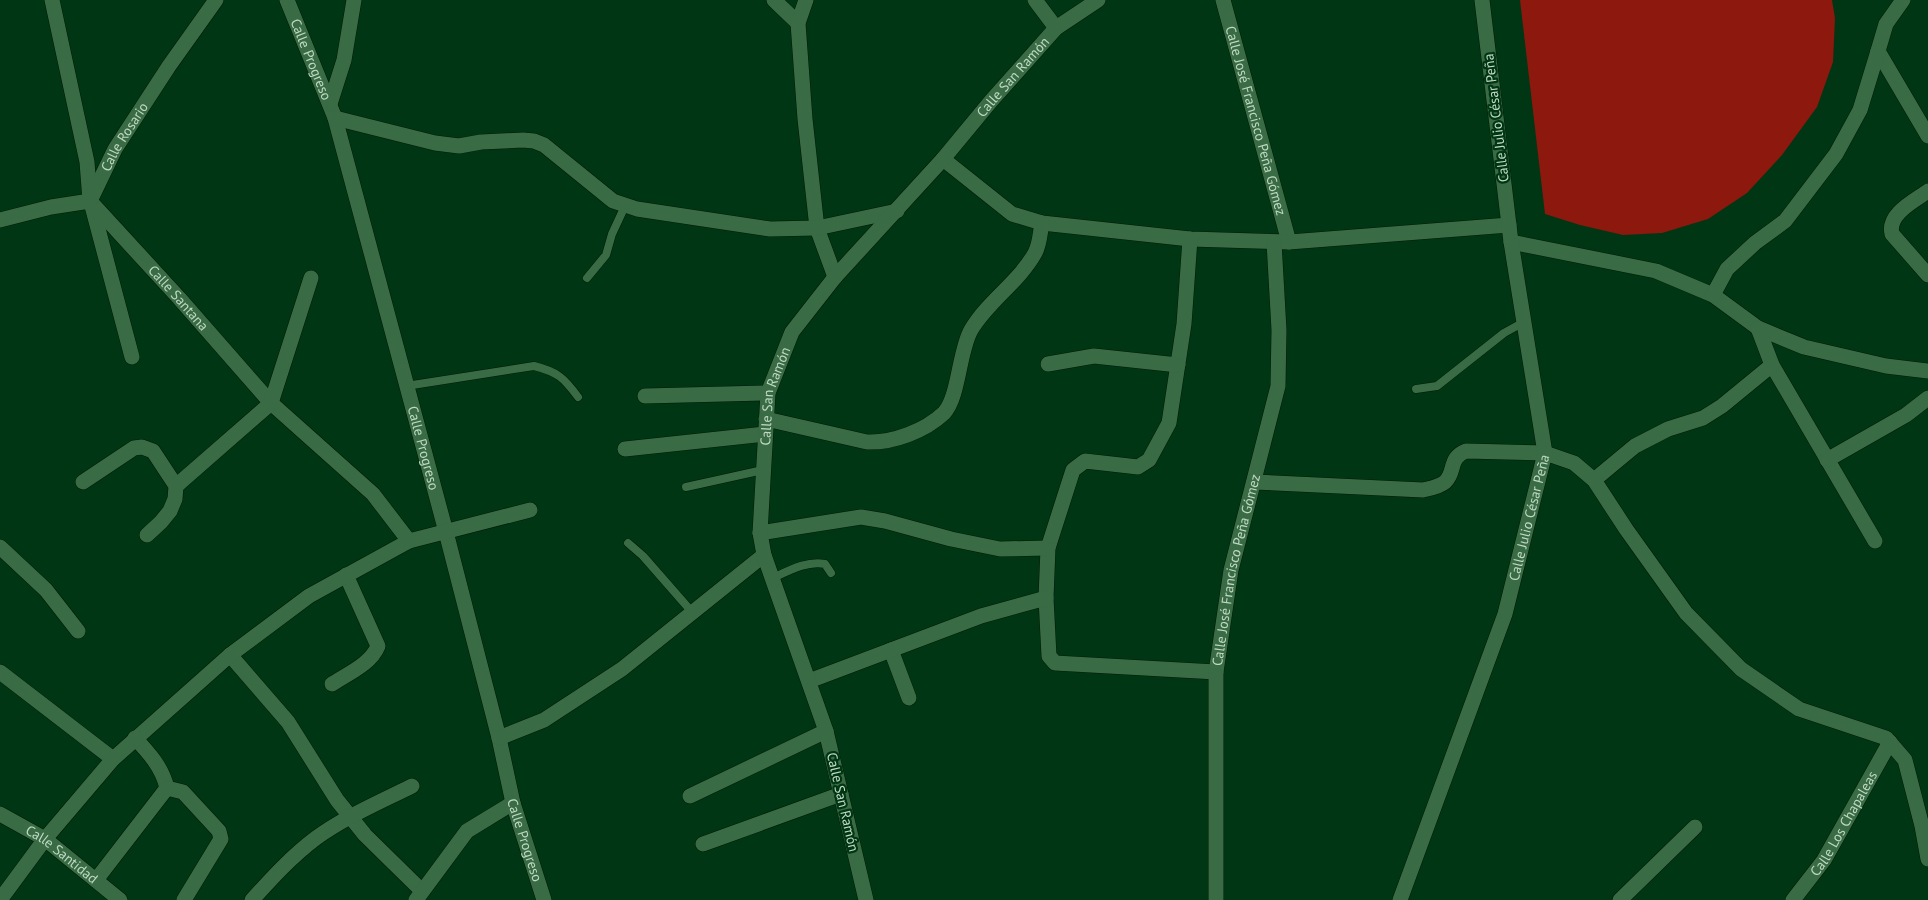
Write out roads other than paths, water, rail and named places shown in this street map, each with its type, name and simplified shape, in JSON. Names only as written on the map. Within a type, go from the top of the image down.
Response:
[{"type":"street","points":[[52,0],[87,162],[90,201],[132,357]]},
{"type":"street","name":"Calle Rosario","points":[[90,201],[115,149],[169,66],[216,0]]},
{"type":"street","name":"Calle Progreso","points":[[287,0],[332,111],[500,738],[513,803],[544,900]]},
{"type":"street","points":[[354,0],[344,60],[332,111],[435,143],[460,146],[481,142],[534,141],[544,145],[613,201],[637,209],[770,229],[818,228],[897,211]]},
{"type":"street","points":[[774,0],[798,23]]},
{"type":"street","points":[[806,0],[798,23],[805,119],[818,228],[835,277]]},
{"type":"street","points":[[1035,0],[1056,28]]},
{"type":"street","name":"Calle San Ramón","points":[[866,900],[826,732],[764,555],[760,533],[768,393],[792,332],[835,277],[943,160],[991,100],[1056,28],[1098,0]]},
{"type":"street","name":"Calle José Francisco Peña Gómez","points":[[1216,900],[1216,672],[1231,570],[1278,386],[1278,330],[1282,242],[1223,0]]},
{"type":"street","name":"Calle Julio César Peña","points":[[1400,900],[1506,614],[1545,453],[1511,242],[1482,0]]},
{"type":"street","points":[[1713,295],[1727,269],[1755,243],[1785,221],[1836,154],[1860,110],[1886,24],[1903,0]]},
{"type":"street","points":[[1878,52],[1928,136]]},
{"type":"street","points":[[943,160],[1012,214],[1042,223],[1190,238],[1282,242],[1509,225]]},
{"type":"street","points":[[1928,190],[1895,216],[1890,226],[1892,234],[1928,275]]},
{"type":"street","points":[[0,220],[51,207],[90,201]]},
{"type":"street","name":"Calle Santana","points":[[90,201],[271,403],[373,494],[409,541]]},
{"type":"street","points":[[625,449],[765,426],[867,442],[879,442],[912,433],[933,422],[946,411],[952,396],[963,350],[971,331],[980,316],[1016,278],[1035,252],[1042,223]]},
{"type":"street","points":[[1190,238],[1184,324],[1169,423],[1149,460],[1138,466],[1085,461],[1073,470],[1048,548],[1046,598],[1049,656],[1055,663],[1216,672]]},
{"type":"street","points":[[1511,242],[1656,271],[1713,295],[1758,328],[1804,347],[1886,366],[1928,371]]},
{"type":"street","points":[[176,486],[271,403],[311,278]]},
{"type":"street","points":[[1758,328],[1772,366],[1875,541]]},
{"type":"street","points":[[1048,364],[1094,356],[1178,365]]},
{"type":"street","points":[[1594,480],[1635,446],[1668,429],[1702,418],[1772,366]]},
{"type":"street","points":[[645,396],[768,393]]},
{"type":"street","points":[[1827,460],[1906,415],[1928,398]]},
{"type":"street","points":[[83,482],[134,448],[142,447],[153,451],[176,486],[175,499],[170,511],[146,536]]},
{"type":"street","points":[[1254,482],[1423,490],[1438,487],[1447,480],[1452,463],[1458,454],[1466,450],[1545,453],[1574,463],[1594,480],[1686,613],[1741,669],[1799,709],[1886,738],[1890,742],[1905,760],[1922,826],[1928,860]]},
{"type":"street","points":[[0,900],[45,839],[112,759],[230,655],[309,596],[409,541],[530,510]]},
{"type":"street","points":[[760,533],[861,517],[1000,549],[1048,548]]},
{"type":"street","points":[[0,547],[46,590],[78,631]]},
{"type":"street","points":[[500,738],[544,720],[622,669],[764,555]]},
{"type":"street","points":[[332,684],[364,663],[375,653],[378,646],[346,575]]},
{"type":"street","points":[[809,681],[981,616],[1046,598]]},
{"type":"street","points":[[891,650],[909,698]]},
{"type":"street","points":[[230,655],[288,722],[338,800],[365,835],[419,896],[467,831],[513,803]]},
{"type":"street","points":[[0,672],[112,759]]},
{"type":"street","points":[[690,796],[826,732]]},
{"type":"street","points":[[135,738],[150,754],[164,775],[167,788]]},
{"type":"street","name":"Calle Los Chapaleas","points":[[1793,900],[1824,860],[1890,742]]},
{"type":"street","points":[[252,900],[284,866],[317,837],[412,786]]},
{"type":"street","points":[[96,880],[167,788]]},
{"type":"street","points":[[167,788],[183,792],[219,831],[221,839],[184,900]]},
{"type":"street","points":[[703,844],[841,794]]},
{"type":"street","name":"Calle Santidad","points":[[0,814],[45,839],[120,900]]},
{"type":"street","points":[[1620,900],[1696,827]]},
{"type":"lane","points":[[587,278],[606,255],[612,234],[625,206]]},
{"type":"lane","points":[[1416,388],[1437,386],[1504,333],[1524,322]]},
{"type":"lane","points":[[406,386],[534,366],[553,371],[564,378],[578,397]]},
{"type":"lane","points":[[686,487],[763,470]]},
{"type":"lane","points":[[628,543],[643,556],[692,612]]},
{"type":"lane","points":[[773,578],[792,568],[819,563],[825,564],[831,574]]}]
